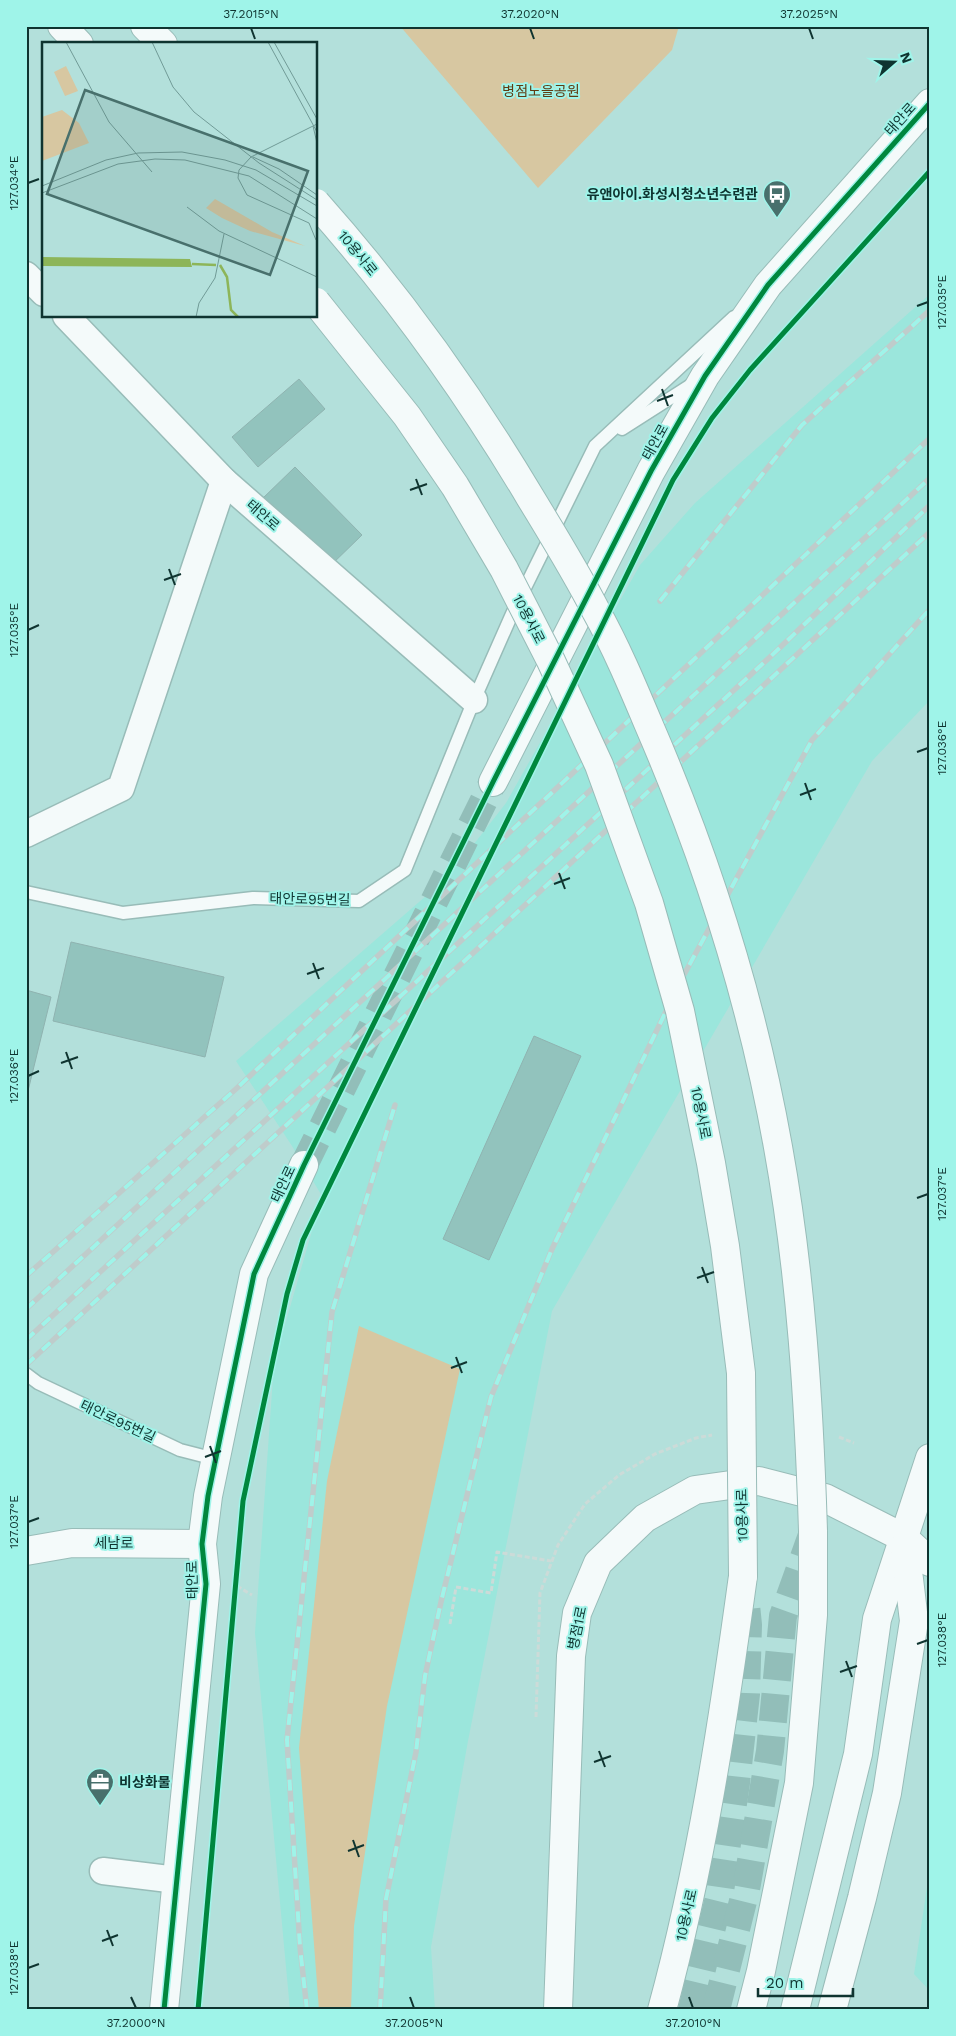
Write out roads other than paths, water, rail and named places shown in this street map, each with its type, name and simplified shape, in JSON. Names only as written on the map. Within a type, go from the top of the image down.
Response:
[{"type":"street","points":[[62,26],[77,42]]},
{"type":"street","points":[[145,26],[161,42]]},
{"type":"street","name":"태안로","points":[[492,782],[651,471],[705,376],[768,285],[930,103]]},
{"type":"street","name":"10용사로","points":[[318,205],[396,300],[452,375],[509,462],[597,612],[677,789],[738,969],[762,1064],[779,1149],[803,1334],[809,1420],[813,1531],[813,1615],[799,1783],[761,1971],[751,2010]]},
{"type":"street","points":[[26,275],[42,291]]},
{"type":"street","name":"10용사로","points":[[318,305],[407,416],[455,486],[504,569],[551,661],[599,765],[648,903],[680,1011],[699,1100],[725,1246],[740,1373],[743,1576],[699,1858],[662,2010]]},
{"type":"street","name":"태안로","points":[[68,318],[224,481],[474,700]]},
{"type":"street","points":[[26,834],[121,788],[224,481]]},
{"type":"street","name":"태안로","points":[[164,2010],[206,1584],[202,1544],[214,1459],[254,1274],[304,1165]]},
{"type":"street","points":[[795,2010],[858,1754],[877,1619],[930,1458]]},
{"type":"street","name":"병점1로","points":[[558,2010],[571,1656],[578,1614],[598,1563],[645,1518],[695,1490],[759,1480],[825,1498],[904,1538],[930,1562]]},
{"type":"street","points":[[832,2010],[887,1793],[914,1621],[904,1538]]},
{"type":"street","name":"세남로","points":[[26,1551],[72,1543],[202,1544]]},
{"type":"street","points":[[103,1871],[177,1880]]},
{"type":"lane","points":[[595,446],[768,285]]},
{"type":"lane","points":[[595,446],[705,376]]},
{"type":"lane","name":"태안로95번길","points":[[26,892],[123,913],[253,898],[359,900],[405,870],[474,700],[512,614],[595,446]]},
{"type":"lane","name":"태안로95번길","points":[[26,1374],[38,1384],[180,1450],[214,1459]]},
{"type":"tunnel","points":[[304,1165],[493,782]]},
{"type":"tunnel","points":[[716,2010],[746,1889],[770,1751],[783,1616],[812,1535]]},
{"type":"tunnel","points":[[692,2010],[719,1898],[736,1783],[746,1694],[748,1625],[746,1605]]},
{"type":"railway","points":[[660,601],[802,425],[930,310]]},
{"type":"railway","points":[[26,1276],[237,1088],[930,438]]},
{"type":"railway","points":[[26,1309],[930,478]]},
{"type":"railway","points":[[26,1340],[770,657],[930,505]]},
{"type":"railway","points":[[26,1365],[930,532]]},
{"type":"railway","points":[[380,2010],[386,1899],[416,1752],[425,1676],[491,1397],[552,1249],[680,982],[812,740],[930,609]]},
{"type":"railway","points":[[307,2010],[300,1947],[287,1740],[332,1312],[395,1105]]},
{"type":"place","name":"유앤아이.화성시청소년수련관","points":[[777,218]]},
{"type":"place","name":"비상화물","points":[[100,1806]]},
{"type":"park label","name":"병점노을공원","points":[[541,91]]}]
